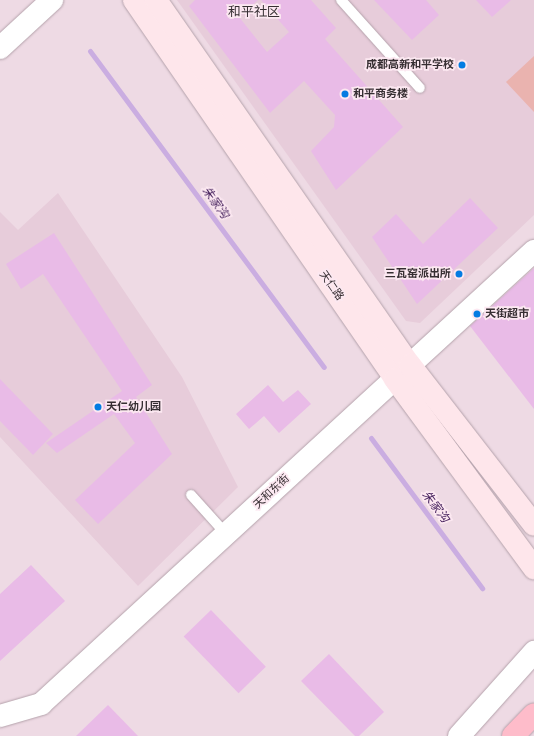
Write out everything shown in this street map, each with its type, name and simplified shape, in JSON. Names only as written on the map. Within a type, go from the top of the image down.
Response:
[{"type":"highway","points":[[513,736],[534,714]]},
{"type":"main road","name":"天仁路","points":[[134,0],[403,372],[534,525]]},
{"type":"main road","name":"天仁路","points":[[156,0],[534,568]]},
{"type":"street","points":[[0,48],[52,0]]},
{"type":"street","name":"天和东街","points":[[0,716],[40,704],[534,251]]},
{"type":"street","points":[[459,736],[534,652]]},
{"type":"street","points":[[479,736],[491,700]]},
{"type":"lane","points":[[341,0],[420,88]]},
{"type":"lane","points":[[191,496],[226,534]]},
{"type":"shaded area","points":[[177,0],[534,0],[534,215],[420,323],[406,321]]},
{"type":"shaded area","points":[[534,56],[534,112],[506,82]]},
{"type":"shaded area","name":"天仁幼儿园","points":[[58,193],[182,377],[238,487],[138,586],[0,437],[0,212],[18,230]]},
{"type":"building","name":"和平商务楼","points":[[195,0],[258,0],[239,17],[267,52],[289,32],[261,0],[311,0],[336,28],[325,39],[403,127],[336,190],[311,151],[334,127],[335,115],[304,81],[270,113],[189,6]]},
{"type":"building","points":[[374,0],[426,0],[439,15],[412,40]]},
{"type":"building","points":[[476,0],[511,0],[492,17]]},
{"type":"building","points":[[470,198],[498,228],[417,304],[372,237],[396,214],[423,244]]},
{"type":"building","points":[[54,233],[152,385],[136,397],[172,454],[98,524],[75,500],[135,443],[114,414],[57,453],[46,443],[122,391],[43,274],[21,289],[6,264]]},
{"type":"building","points":[[534,268],[534,409],[470,326]]},
{"type":"building","points":[[0,379],[53,434],[33,455],[0,421]]},
{"type":"building","points":[[268,385],[283,402],[298,390],[311,404],[279,433],[264,416],[249,429],[236,414]]},
{"type":"building","points":[[31,565],[65,601],[0,661],[0,594]]},
{"type":"building","points":[[211,610],[266,667],[239,693],[184,636]]},
{"type":"building","points":[[329,654],[384,712],[359,736],[355,736],[301,681]]},
{"type":"building","points":[[108,705],[138,736],[76,736]]},
{"type":"waterway","name":"朱家沟","points":[[90,51],[324,367]]},
{"type":"waterway","name":"朱家沟","points":[[371,438],[482,588]]},
{"type":"place","name":"成都高新和平学校","points":[[462,65]]},
{"type":"place","name":"和平商务楼","points":[[345,94]]},
{"type":"place","name":"三瓦窑派出所","points":[[459,274]]},
{"type":"place","name":"天街超市","points":[[477,314]]},
{"type":"place","name":"天仁幼儿园","points":[[98,407]]},
{"type":"district","name":"和平社区","points":[[254,12]]}]
